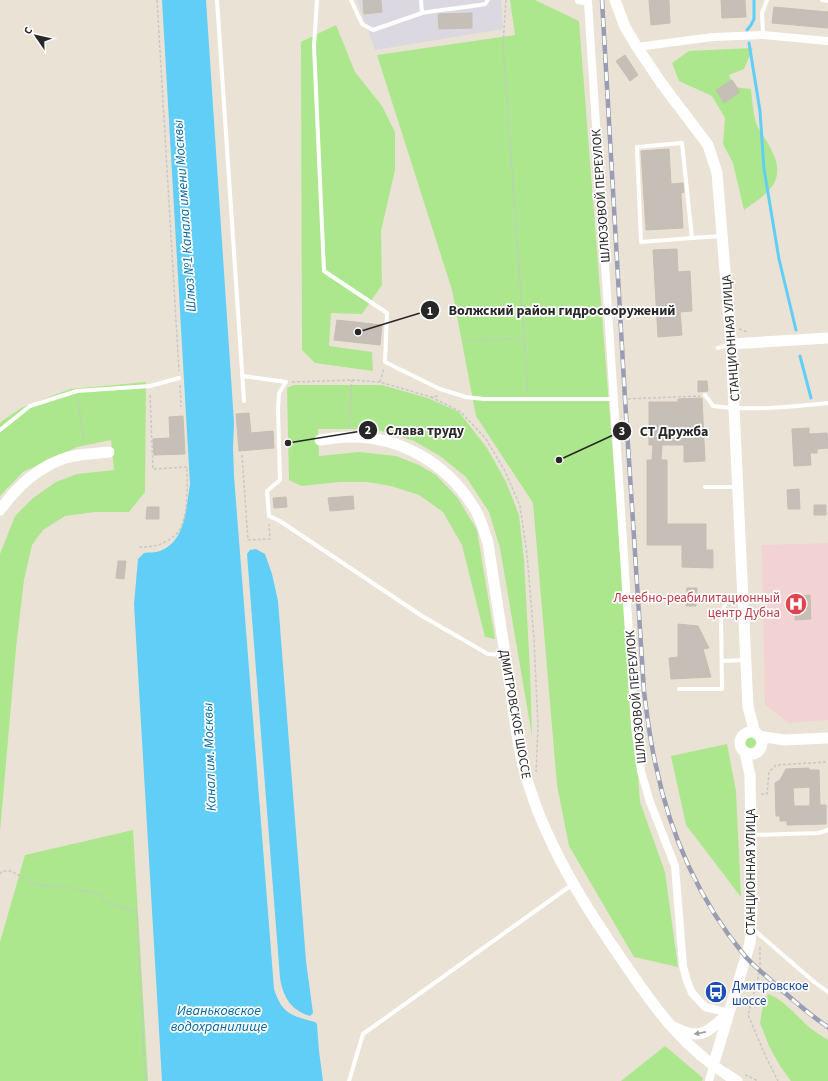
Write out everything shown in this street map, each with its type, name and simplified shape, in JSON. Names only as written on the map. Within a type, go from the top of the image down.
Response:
[{"type":"main road","name":"СТАНЦИОННАЯ УЛИЦА","points":[[615,0],[625,26],[637,47],[662,84],[708,145],[717,173],[731,344],[748,707],[753,734]]},
{"type":"main road","points":[[731,344],[828,338]]},
{"type":"main road","name":"ДМИТРОВСКОЕ ШОССЕ","points":[[320,440],[348,436],[370,438],[405,447],[420,454],[435,464],[450,478],[474,507],[482,523],[488,543],[519,750],[528,785],[553,846],[601,930],[649,1000],[685,1042],[713,1066],[737,1081]]},
{"type":"main road","points":[[0,510],[12,494],[42,469],[58,461],[77,455],[109,452]]},
{"type":"main road","points":[[784,740],[753,751],[741,748],[740,741],[753,734],[784,740],[828,738]]},
{"type":"main road","points":[[753,734],[761,744],[753,751]]},
{"type":"main road","name":"СТАНЦИОННАЯ УЛИЦА","points":[[713,1066],[746,957],[752,928],[750,775],[753,751]]},
{"type":"main road","points":[[668,1024],[691,1035],[706,1033],[729,1014]]},
{"type":"street","name":"ШЛЮЗОВОЙ ПЕРЕУЛОК","points":[[579,0],[588,2],[634,719],[642,771],[650,802],[675,866],[683,966],[687,982],[692,993],[705,1007],[729,1014]]},
{"type":"street","points":[[637,47],[713,37],[763,35],[828,41]]},
{"type":"street","points":[[709,1081],[713,1066]]},
{"type":"lane","points":[[217,0],[244,401]]},
{"type":"lane","points":[[317,0],[314,46],[324,271],[387,313],[385,362],[440,389],[466,398],[613,399]]},
{"type":"lane","points":[[351,0],[362,24],[373,30],[422,13],[440,9],[468,8],[485,4],[488,0]]},
{"type":"lane","points":[[421,0],[422,13]]},
{"type":"lane","points":[[763,35],[762,13],[767,0]]},
{"type":"lane","points":[[822,0],[828,1]]},
{"type":"lane","points":[[692,238],[682,143],[637,147],[641,242],[723,236]]},
{"type":"lane","points":[[718,348],[731,344]]},
{"type":"lane","points":[[242,376],[286,382],[279,394],[278,409],[280,480],[267,491],[269,516],[280,521],[429,620],[488,654],[505,655]]},
{"type":"lane","points":[[0,430],[30,406],[77,391],[150,386],[179,378]]},
{"type":"lane","points":[[705,396],[713,406],[734,409],[783,408],[828,403]]},
{"type":"lane","points":[[705,487],[738,487]]},
{"type":"lane","points":[[679,689],[722,689],[721,614],[726,602],[742,598]]},
{"type":"lane","points":[[722,661],[745,660]]},
{"type":"lane","points":[[751,835],[819,833],[828,830]]},
{"type":"lane","points":[[349,1081],[363,1034],[574,884]]},
{"type":"lane","points":[[752,928],[813,981],[828,992]]},
{"type":"path","points":[[158,0],[181,407]]},
{"type":"path","points":[[506,0],[504,44],[528,399]]},
{"type":"path","points":[[465,340],[524,339]]},
{"type":"path","points":[[380,382],[385,362]]},
{"type":"path","points":[[349,430],[352,380]]},
{"type":"path","points":[[286,382],[352,380],[380,382],[431,397],[460,412],[486,439],[505,471],[520,506],[527,554],[534,639],[538,726],[536,772]]},
{"type":"path","points":[[139,547],[156,546],[170,539],[180,530],[187,496],[187,467],[153,469],[150,386]]},
{"type":"path","points":[[77,391],[85,448]]},
{"type":"path","points":[[431,397],[456,394]]},
{"type":"path","points":[[613,399],[705,396]]},
{"type":"path","points":[[242,455],[248,540],[270,539],[269,516]]},
{"type":"path","points":[[0,874],[2,871],[11,871],[39,886],[58,886],[99,894],[106,902],[137,911],[145,1081]]},
{"type":"path","points":[[760,935],[760,970],[748,1016],[778,1081]]},
{"type":"path","points":[[742,1081],[746,1075],[758,1081]]},
{"type":"shaded area","points":[[357,0],[501,0],[503,29],[375,50]]},
{"type":"shaded area","name":"Лечебно-реабилитационный центр Дубна","points":[[828,543],[828,720],[789,723],[765,705],[762,545]]},
{"type":"green space","points":[[510,0],[535,0],[579,21],[640,802],[665,872],[678,967],[634,957],[569,846],[557,785],[533,503],[476,416],[452,290],[377,55],[515,35]]},
{"type":"green space","points":[[336,25],[355,72],[382,106],[395,132],[395,170],[381,231],[382,285],[362,314],[331,313],[329,346],[372,352],[373,371],[315,363],[302,350],[301,42]]},
{"type":"green space","points":[[753,48],[744,69],[729,75],[734,87],[751,89],[756,123],[775,158],[777,177],[774,184],[762,197],[744,210],[733,163],[723,144],[725,118],[712,96],[679,81],[672,63],[689,51]]},
{"type":"green space","points":[[146,382],[145,492],[129,512],[95,512],[65,516],[43,530],[32,545],[24,580],[16,648],[0,832],[0,554],[15,516],[33,498],[56,482],[77,474],[114,470],[111,440],[77,447],[23,472],[0,496],[0,423],[23,407],[70,389]]},
{"type":"green space","points":[[294,385],[382,385],[428,398],[459,412],[487,448],[506,482],[519,515],[524,560],[532,736],[500,548],[489,512],[466,477],[440,456],[414,441],[393,434],[372,429],[318,429],[319,456],[359,452],[396,456],[419,465],[436,475],[457,497],[477,530],[495,639],[485,637],[462,545],[443,512],[419,495],[391,486],[367,482],[340,482],[301,486],[289,480],[287,388]]},
{"type":"green space","points":[[750,736],[754,738],[756,742],[754,746],[750,748],[746,746],[744,742],[746,738]]},
{"type":"green space","points":[[727,744],[736,791],[741,897],[686,825],[671,756]]},
{"type":"green space","points":[[133,830],[148,1081],[0,1081],[0,942],[25,855]]},
{"type":"green space","points":[[768,994],[780,1001],[810,1028],[828,1040],[828,1081],[791,1081],[780,1066],[769,1046],[760,1023],[763,1005]]},
{"type":"green space","points":[[665,1046],[703,1078],[702,1081],[621,1081]]},
{"type":"water","name":"Иваньковское водохранилище","points":[[162,0],[206,0],[234,423],[234,476],[274,989],[284,1009],[294,1016],[315,1022],[317,1024],[323,1081],[162,1081],[134,604],[138,559],[144,553],[160,551],[169,546],[175,540],[180,532],[186,513],[190,484]]},
{"type":"water","points":[[256,549],[265,554],[272,574],[278,601],[306,961],[313,1013],[310,1016],[297,1010],[289,1002],[283,991],[280,978],[247,554],[250,550]]},
{"type":"building","points":[[363,0],[381,0],[382,12],[364,14]]},
{"type":"building","points":[[649,0],[669,0],[670,23],[651,25]]},
{"type":"building","points":[[721,0],[745,0],[746,17],[722,18]]},
{"type":"building","points":[[774,7],[828,12],[828,28],[772,23]]},
{"type":"building","points":[[472,13],[472,28],[439,29],[438,14]]},
{"type":"building","points":[[625,55],[638,75],[630,81],[616,61]]},
{"type":"building","points":[[732,80],[740,92],[724,103],[716,90]]},
{"type":"building","points":[[669,149],[671,184],[683,183],[684,192],[681,193],[683,228],[646,230],[641,151]]},
{"type":"building","points":[[677,249],[678,272],[690,271],[692,311],[680,312],[682,335],[658,337],[653,250]]},
{"type":"building","points":[[337,320],[382,325],[380,345],[334,340]]},
{"type":"building","points":[[698,381],[707,381],[708,391],[698,392]]},
{"type":"building","points":[[702,398],[705,461],[684,462],[684,445],[662,445],[661,460],[667,460],[667,524],[706,524],[706,550],[713,550],[713,568],[682,567],[682,545],[647,545],[647,460],[652,460],[653,445],[649,445],[649,402],[678,402],[678,399]]},
{"type":"building","points":[[249,413],[251,433],[273,431],[274,448],[239,451],[236,414]]},
{"type":"building","points":[[183,416],[185,454],[154,455],[153,439],[170,438],[169,417]]},
{"type":"building","points":[[809,428],[809,434],[827,433],[828,448],[817,449],[817,453],[810,453],[811,465],[794,466],[792,429]]},
{"type":"building","points":[[799,489],[800,509],[788,509],[787,490]]},
{"type":"building","points":[[353,496],[354,509],[330,511],[328,498]]},
{"type":"building","points":[[286,497],[287,507],[274,508],[273,498]]},
{"type":"building","points":[[814,505],[826,505],[826,515],[814,515]]},
{"type":"building","points":[[147,507],[159,507],[159,519],[146,519]]},
{"type":"building","points":[[118,561],[126,561],[124,579],[116,578]]},
{"type":"building","points":[[687,588],[697,588],[696,606],[686,606]]},
{"type":"building","points":[[810,595],[811,619],[795,620],[795,596]]},
{"type":"building","points":[[678,624],[698,626],[709,648],[703,649],[711,677],[671,679],[669,658],[678,657]]},
{"type":"building","points":[[809,768],[809,770],[819,770],[820,805],[826,805],[826,824],[787,825],[787,821],[780,821],[780,816],[776,816],[775,783],[780,780],[786,769]],"holes":[[[810,787],[810,806],[794,806],[793,788]]]},
{"type":"waterway","points":[[747,30],[754,19],[754,0]]},
{"type":"waterway","points":[[749,43],[760,111],[764,169],[779,259],[796,330]]},
{"type":"waterway","points":[[800,356],[811,398]]},
{"type":"railway","points":[[602,0],[625,399],[644,691],[654,757],[669,817],[678,842],[689,867],[714,913],[745,956],[795,1002],[828,1027]]},
{"type":"place","name":"Волжский район гидросооружений","points":[[358,332]]},
{"type":"place","name":"Слава труду","points":[[288,443]]},
{"type":"place","name":"СТ Дружба","points":[[559,460]]},
{"type":"place","name":"Лечебно-реабилитационный центр Дубна","points":[[796,604]]},
{"type":"place","name":"Дмитровское шоссе","points":[[716,992]]},
{"type":"water label","name":"Шлюз №1 Канала имени Москвы","points":[[184,216]]},
{"type":"water label","name":"Канал им. Москвы","points":[[209,757]]}]
